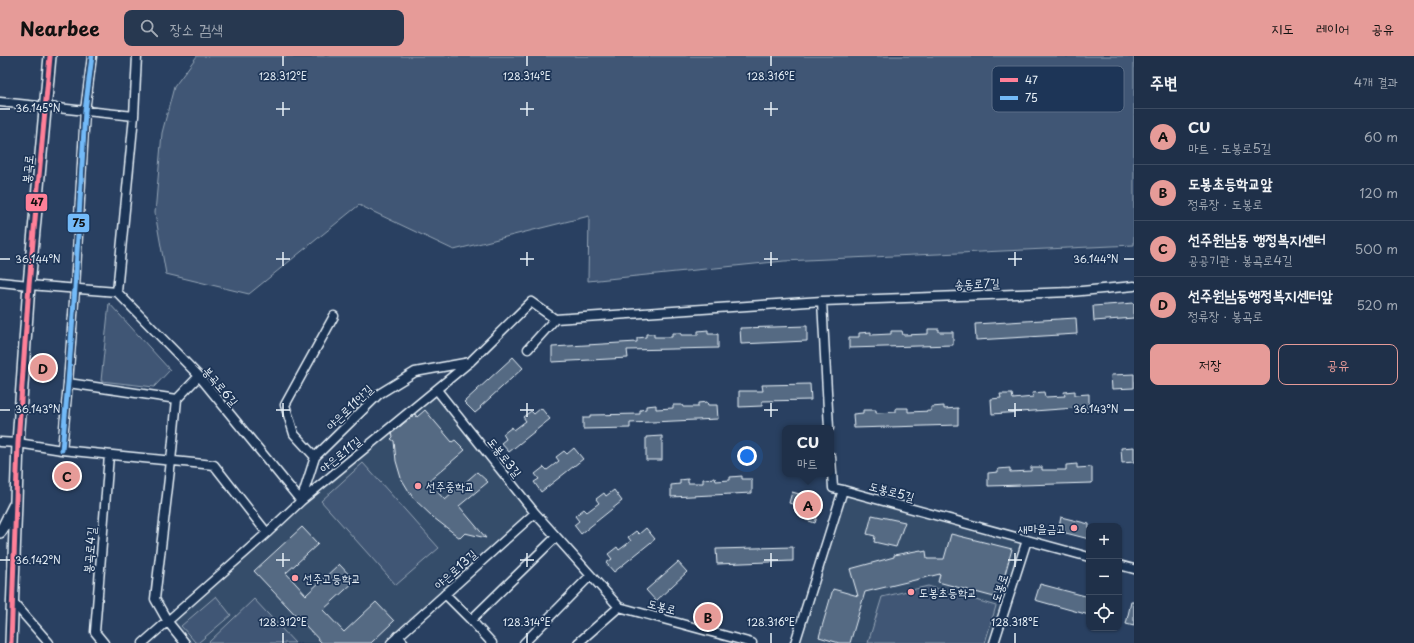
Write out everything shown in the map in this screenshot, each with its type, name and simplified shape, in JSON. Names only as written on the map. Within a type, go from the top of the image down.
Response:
[{"type":"street","name":"봉곡로","points":[[11,643],[18,443],[29,285],[50,56]]},
{"type":"street","points":[[62,450],[76,288],[85,111],[92,56]]},
{"type":"street","points":[[0,282],[117,292],[134,116],[137,56]]},
{"type":"street","points":[[0,102],[134,116]]},
{"type":"street","name":"송동로7길","points":[[555,319],[822,301],[1071,292],[1134,286]]},
{"type":"street","name":"봉곡로6길","points":[[117,292],[199,376],[301,501]]},
{"type":"street","points":[[822,301],[829,425]]},
{"type":"street","name":"야은로11길","points":[[143,643],[267,534],[301,501],[471,361],[531,302],[555,319]]},
{"type":"street","points":[[314,457],[294,434],[285,406],[334,316]]},
{"type":"street","points":[[528,349],[555,319]]},
{"type":"street","name":"야은로11안길","points":[[301,501],[314,457],[379,394],[415,372],[471,361]]},
{"type":"street","points":[[185,643],[168,622],[154,600],[177,399],[199,376]]},
{"type":"street","points":[[68,383],[177,399]]},
{"type":"street","name":"도봉로3길","points":[[437,390],[535,514],[619,606]]},
{"type":"street","points":[[0,442],[18,443],[62,450],[214,465],[267,534]]},
{"type":"street","name":"봉곡로4길","points":[[104,643],[95,632],[109,455]]},
{"type":"street","points":[[795,643],[843,490],[833,488],[832,477]]},
{"type":"street","name":"도봉로5길","points":[[843,490],[1086,556]]},
{"type":"street","points":[[0,532],[16,502]]},
{"type":"street","name":"야은로13길","points":[[390,643],[535,514]]},
{"type":"street","points":[[471,620],[556,537]]},
{"type":"street","name":"도봉로","points":[[994,643],[1027,540]]},
{"type":"street","points":[[1122,566],[1134,569]]},
{"type":"street","points":[[524,643],[590,576]]},
{"type":"street","points":[[445,594],[492,643]]},
{"type":"street","points":[[13,602],[49,643]]},
{"type":"street","points":[[578,643],[619,606]]},
{"type":"street","name":"도봉로","points":[[619,606],[752,643]]},
{"type":"street","points":[[398,636],[404,643]]},
{"type":"shaded area","points":[[197,56],[1134,56],[1134,245],[784,261],[588,281],[589,216],[454,250],[359,205],[249,294],[166,274],[155,213],[162,133],[174,87]]},
{"type":"shaded area","points":[[109,303],[170,370],[154,387],[101,381]]},
{"type":"shaded area","points":[[437,390],[535,513],[391,643],[185,643],[168,622],[267,533]]},
{"type":"shaded area","points":[[363,463],[439,548],[396,585],[321,501]]},
{"type":"shaded area","name":"도봉초등학교","points":[[843,490],[1027,540],[994,643],[795,643]]},
{"type":"shaded area","points":[[928,586],[996,606],[985,643],[868,643],[882,597]]},
{"type":"shaded area","points":[[216,596],[231,615],[198,643],[196,643],[181,626]]},
{"type":"shaded area","points":[[254,599],[295,643],[208,643]]},
{"type":"building","points":[[1134,303],[1134,318],[1094,321],[1093,306]]},
{"type":"building","points":[[1076,318],[1077,334],[976,340],[975,324]]},
{"type":"building","points":[[807,326],[807,341],[741,344],[740,328]]},
{"type":"building","points":[[928,329],[939,329],[939,332],[953,332],[953,345],[849,348],[849,337],[859,337],[859,333],[871,332],[871,335],[891,334],[891,331],[902,331],[903,335],[928,334]]},
{"type":"building","points":[[708,330],[708,334],[718,334],[718,348],[627,350],[628,358],[552,362],[552,347],[637,342],[637,338],[646,337],[646,334],[654,334],[654,337],[672,337],[672,333],[681,333],[681,335],[698,335],[698,331]]},
{"type":"building","points":[[513,357],[523,368],[475,413],[464,402]]},
{"type":"building","points":[[1134,374],[1134,388],[1112,389],[1111,375]]},
{"type":"building","points":[[810,384],[811,400],[762,401],[762,406],[739,407],[739,391],[763,391],[762,385]]},
{"type":"building","points":[[1075,391],[1075,395],[1089,394],[1089,407],[992,414],[991,399],[1001,398],[1000,394],[1012,394],[1013,399],[1033,397],[1032,393],[1044,392],[1045,397],[1065,396],[1064,392]]},
{"type":"building","points":[[707,402],[708,405],[717,405],[718,419],[630,423],[630,428],[583,429],[583,418],[590,418],[590,415],[640,414],[640,410],[646,409],[646,406],[656,405],[656,409],[673,408],[673,405],[698,407],[698,403]]},
{"type":"building","points":[[944,406],[944,409],[958,408],[958,425],[854,428],[853,414],[863,413],[863,410],[876,410],[876,413],[896,412],[896,408],[908,408],[908,412],[931,411],[931,407]]},
{"type":"building","points":[[541,408],[550,419],[509,452],[501,443],[506,439],[503,434],[512,427],[514,430],[526,421],[523,417],[531,411],[534,414]]},
{"type":"building","name":"선주중학교","points":[[425,410],[452,442],[455,440],[465,450],[428,482],[445,500],[477,472],[488,482],[459,506],[486,538],[465,533],[460,538],[434,518],[413,498],[401,478],[396,461],[394,441],[391,439],[393,437],[392,433],[415,414],[417,417]]},
{"type":"building","points":[[662,436],[662,460],[646,460],[646,437]]},
{"type":"building","points":[[1134,447],[1134,462],[1122,463],[1121,448]]},
{"type":"building","points":[[574,448],[583,459],[541,492],[534,482],[539,479],[535,474],[544,467],[547,470],[559,461],[556,457],[564,451],[567,454]]},
{"type":"building","points":[[1077,464],[1077,468],[1092,467],[1092,483],[988,486],[988,473],[998,472],[998,469],[1010,468],[1010,472],[1031,471],[1031,467],[1042,467],[1042,470],[1066,470],[1066,465]]},
{"type":"building","points":[[742,476],[742,479],[752,479],[752,493],[671,497],[671,485],[680,484],[680,480],[688,479],[688,483],[703,483],[703,479],[715,478],[716,481],[730,480],[730,477]]},
{"type":"building","points":[[614,490],[622,501],[581,534],[574,525],[579,521],[575,516],[584,509],[587,512],[599,503],[596,499],[604,493],[606,496]]},
{"type":"building","points":[[792,492],[814,498],[818,502],[820,508],[815,523],[806,520],[809,509],[789,503]]},
{"type":"building","points":[[872,515],[905,522],[896,547],[874,542],[875,536],[867,534]]},
{"type":"building","name":"새마을금고","points":[[1061,517],[1086,523],[1086,538],[1058,531]]},
{"type":"building","points":[[302,527],[318,544],[286,573],[306,595],[339,564],[355,581],[323,610],[344,632],[376,602],[394,621],[371,643],[322,643],[254,571]]},
{"type":"building","points":[[646,528],[655,539],[614,572],[606,563],[612,559],[608,554],[617,547],[619,550],[631,541],[628,537],[636,531],[639,534]]},
{"type":"building","name":"도봉초등학교","points":[[951,534],[1012,549],[1000,592],[996,591],[994,597],[938,582],[940,574],[865,592],[850,643],[839,643],[819,637],[833,589],[858,596],[850,569],[894,557],[894,555],[921,550],[922,552],[926,551],[927,559],[944,559]]},
{"type":"building","points":[[793,547],[793,561],[717,564],[716,549]]},
{"type":"building","points":[[678,562],[687,572],[656,601],[646,590]]},
{"type":"building","points":[[1040,584],[1086,596],[1086,614],[1035,600]]},
{"type":"building","points":[[1131,602],[1134,602],[1134,626],[1126,624]]},
{"type":"transit line","name":"47","points":[[11,643],[18,443],[29,285],[50,56]]},
{"type":"transit line","name":"75","points":[[62,450],[75,288],[85,111],[92,56]]},
{"type":"place","name":"선주원남동행정복지센터앞","points":[[43,368]]},
{"type":"place","name":"선주원남동 행정복지센터","points":[[67,476]]},
{"type":"place","name":"선주중학교","points":[[418,486]]},
{"type":"place","name":"CU","points":[[808,505]]},
{"type":"place","name":"새마을금고","points":[[1074,528]]},
{"type":"place","name":"선주고등학교","points":[[295,578]]},
{"type":"place","name":"도봉초등학교","points":[[911,592]]},
{"type":"place","name":"도봉초등학교앞","points":[[708,617]]}]
